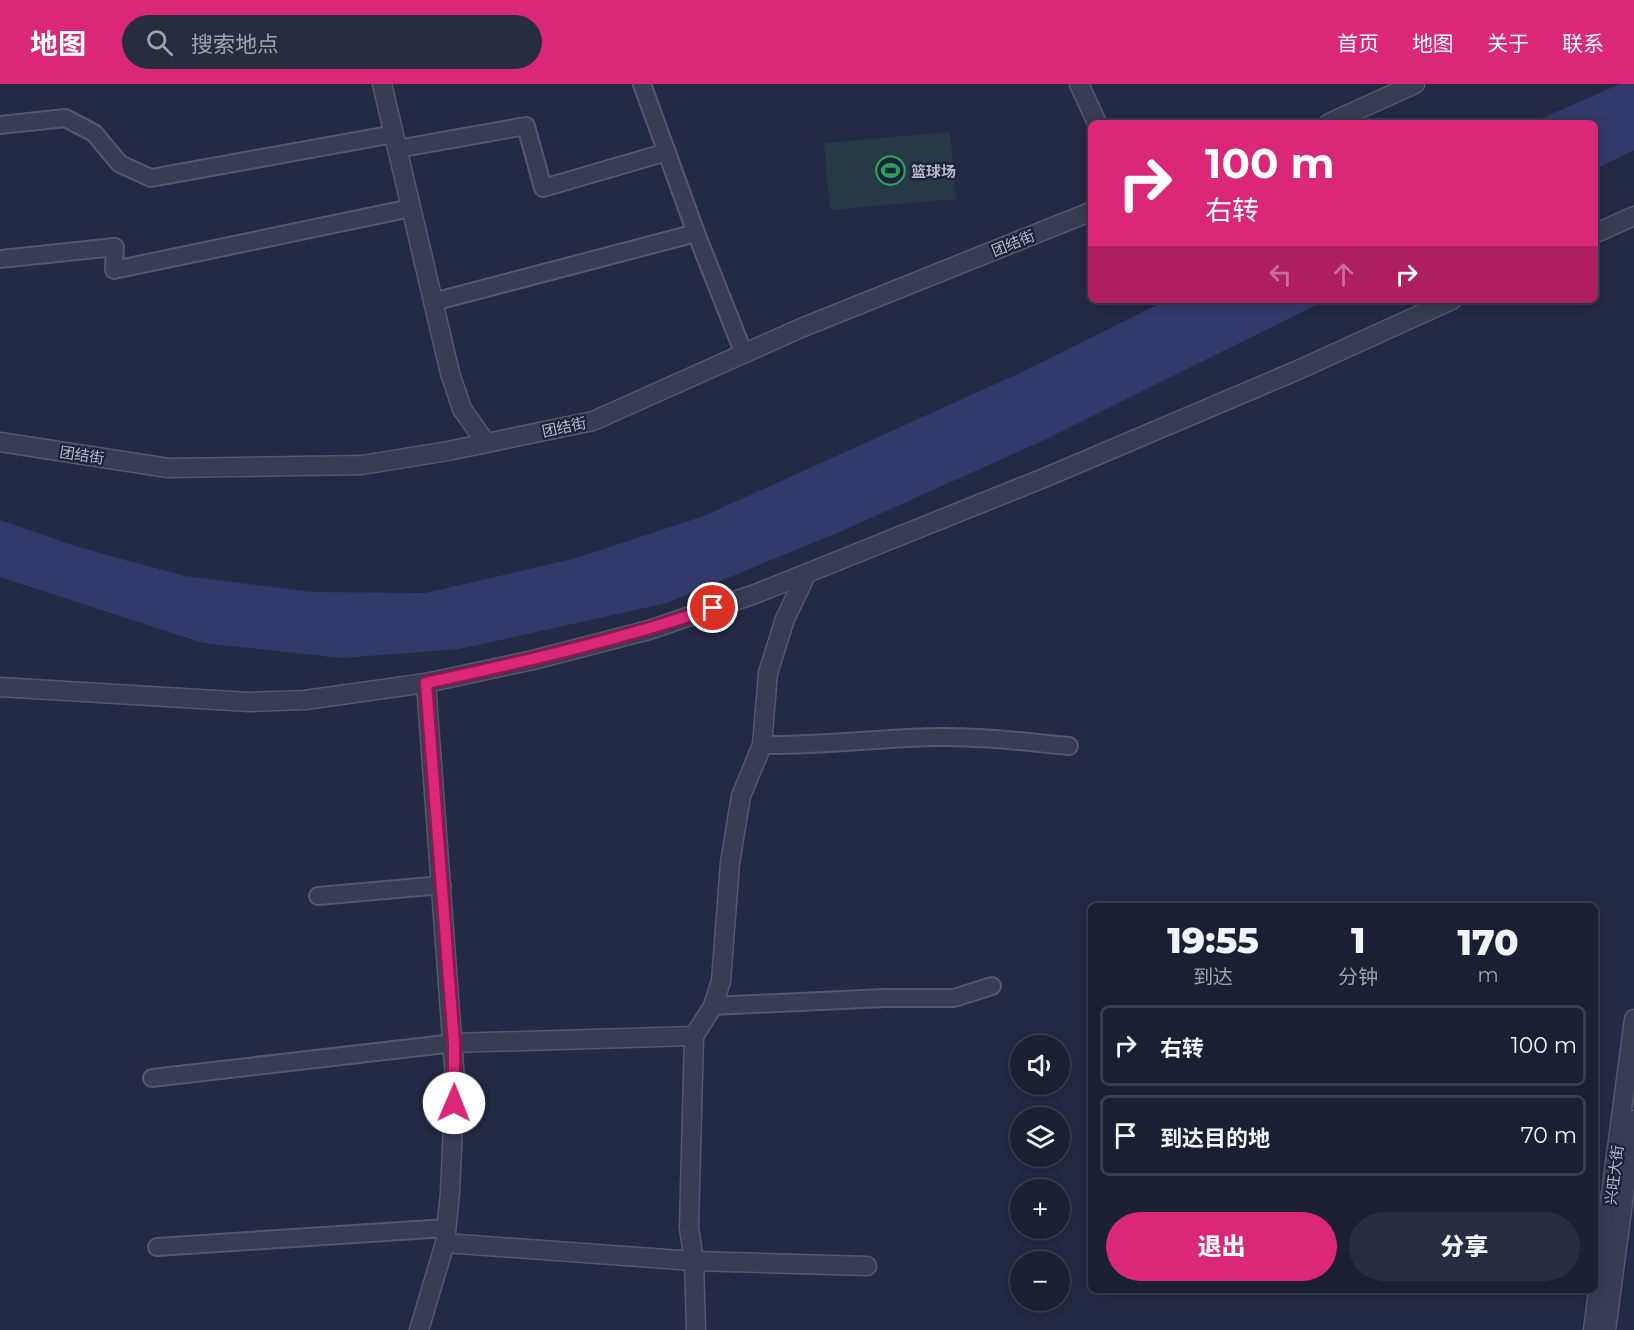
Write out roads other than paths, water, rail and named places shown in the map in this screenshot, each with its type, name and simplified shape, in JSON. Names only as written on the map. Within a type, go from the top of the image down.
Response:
[{"type":"street","points":[[382,84],[450,373],[462,409],[486,443]]},
{"type":"street","points":[[1079,84],[1096,120]]},
{"type":"street","points":[[1336,120],[1415,84]]},
{"type":"street","name":"团结街","points":[[0,442],[168,468],[362,465],[592,421],[744,354],[1088,213]]},
{"type":"street","points":[[1598,232],[1634,216]]},
{"type":"street","points":[[0,687],[249,702],[305,700],[426,683],[533,660],[649,630],[755,594],[1156,431],[1445,303]]},
{"type":"street","points":[[696,1330],[694,1261],[689,1228],[694,1036],[713,1006],[721,981],[730,863],[741,796],[762,746],[768,673],[785,619],[807,573]]},
{"type":"street","points":[[419,1330],[446,1236],[455,1080],[426,683]]},
{"type":"street","name":"兴旺大街","points":[[1598,1292],[1634,1019]]},
{"type":"street","points":[[454,1043],[694,1036]]},
{"type":"street","name":"兴旺大街","points":[[1606,1330],[1634,1120]]},
{"type":"street","points":[[446,1236],[694,1261],[867,1266]]},
{"type":"street","name":"兴旺大街","points":[[1593,1330],[1598,1293]]},
{"type":"lane","points":[[642,84],[696,233],[744,354]]},
{"type":"lane","points":[[0,125],[66,118],[94,133],[120,164],[151,178],[395,142],[526,126],[543,188],[667,152]]},
{"type":"lane","points":[[0,259],[115,247],[114,270],[411,208]]},
{"type":"lane","points":[[433,302],[696,233]]},
{"type":"lane","points":[[762,746],[809,746],[937,737],[985,738],[1069,747]]},
{"type":"lane","points":[[318,896],[442,885]]},
{"type":"lane","points":[[713,1006],[954,998],[992,986]]},
{"type":"lane","points":[[152,1078],[454,1043]]},
{"type":"lane","points":[[157,1247],[446,1236]]},
{"type":"water","points":[[1620,84],[1634,84],[1634,150],[1598,168],[1598,120],[1538,120]]},
{"type":"water","points":[[1161,303],[1320,303],[1042,441],[844,530],[667,603],[459,649],[342,658],[203,643],[0,577],[0,520],[78,547],[185,576],[312,592],[426,593],[573,559],[704,516],[1022,372]]},
{"type":"place","name":"篮球场","points":[[890,171]]}]
